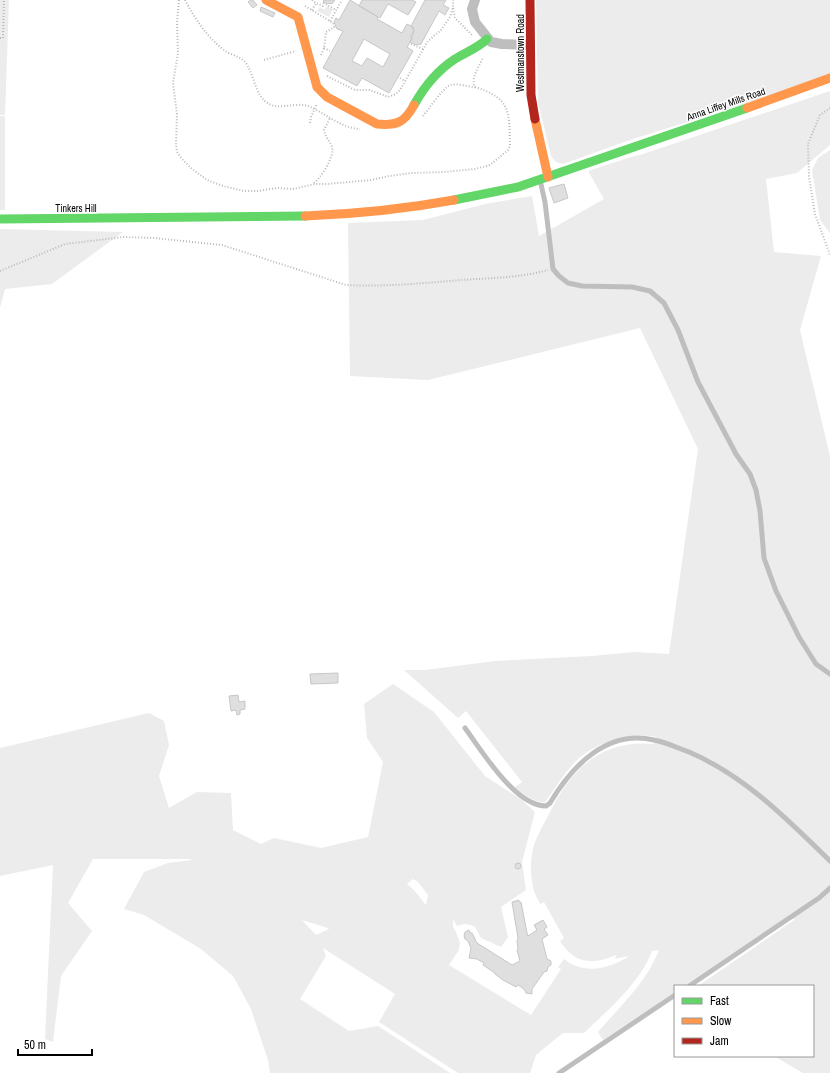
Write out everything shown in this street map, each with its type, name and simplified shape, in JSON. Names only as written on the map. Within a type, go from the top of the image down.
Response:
[{"type":"main road","points":[[266,0],[298,17],[318,87],[321,92],[369,120],[381,125],[400,121],[408,116],[424,89],[439,72],[455,59],[488,39]]},
{"type":"main road","name":"Westmanstown Road","points":[[530,0],[530,81],[544,178]]},
{"type":"main road","name":"Anna Liffey Mills Road","points":[[544,178],[830,78]]},
{"type":"main road","name":"Tinkers Hill","points":[[0,219],[282,218],[330,215],[419,206],[518,187],[544,178]]},
{"type":"street","points":[[475,0],[472,9],[475,22],[488,39],[497,44],[530,45]]},
{"type":"lane","points":[[544,178],[545,202],[553,269],[559,276],[568,283],[582,286],[632,287],[650,291],[664,303],[678,330],[698,382],[736,454],[750,474],[756,490],[760,511],[764,558],[776,591],[796,631],[816,664],[830,674]]},
{"type":"lane","points":[[465,728],[507,784],[532,803],[541,806],[546,806],[550,803],[575,768],[584,759],[600,748],[615,742],[641,738],[654,739],[667,743],[712,762],[754,790],[786,818],[830,861]]},
{"type":"lane","points":[[690,985],[813,903],[830,888]]},
{"type":"lane","points":[[559,1073],[674,996]]},
{"type":"path","points":[[1,38],[4,0]]},
{"type":"path","points":[[179,0],[177,23],[178,53],[174,83],[177,123],[177,152],[191,168],[207,180],[244,191],[258,191],[276,188],[293,189],[313,184],[371,180],[412,173],[444,172],[490,166],[508,150],[510,146],[509,113],[502,101],[488,92],[475,87],[473,84],[474,78],[484,56]]},
{"type":"path","points":[[312,0],[323,6],[324,3],[336,10]]},
{"type":"path","points":[[330,21],[342,0]]},
{"type":"path","points":[[323,73],[355,90],[370,90],[388,97],[396,94],[428,41],[441,30],[450,17],[453,7],[453,0]]},
{"type":"path","points":[[300,3],[330,21],[335,26],[326,32],[324,48],[320,58]]},
{"type":"path","points":[[312,10],[316,3]]},
{"type":"path","points":[[411,44],[423,49]]},
{"type":"path","points":[[264,60],[307,48]]},
{"type":"path","points":[[324,48],[330,51]]},
{"type":"path","points":[[400,78],[405,81]]},
{"type":"path","points":[[830,108],[820,115],[808,144],[809,177],[815,214],[830,255]]},
{"type":"path","points":[[313,184],[319,180],[333,152],[324,130],[330,118]]},
{"type":"path","points":[[0,271],[65,244],[124,237],[154,238],[222,246],[346,285],[366,286],[527,275],[553,269]]},
{"type":"shaded area","points":[[0,0],[9,0],[5,115],[0,115]]},
{"type":"shaded area","points":[[536,0],[830,0],[830,77],[630,140],[563,164],[556,162],[551,156],[538,103]]},
{"type":"shaded area","points":[[327,6],[333,9],[329,17],[317,11],[320,7],[324,10]]},
{"type":"shaded area","points":[[830,91],[830,145],[797,173],[766,179],[774,252],[821,256],[800,330],[830,456],[830,1073],[803,1073],[776,1057],[814,1057],[814,985],[699,985],[794,920],[790,915],[685,985],[674,985],[674,993],[603,1040],[598,1032],[648,973],[659,950],[652,951],[640,974],[613,1006],[584,1033],[563,1033],[553,1041],[536,1055],[530,1073],[458,1073],[379,1022],[395,994],[323,948],[326,956],[300,999],[349,1031],[378,1026],[450,1073],[270,1073],[268,1060],[251,1009],[233,976],[201,949],[144,915],[124,909],[144,872],[168,863],[192,860],[190,859],[93,859],[68,903],[92,931],[61,976],[53,1042],[45,1039],[53,865],[0,876],[0,748],[149,713],[164,721],[169,745],[159,776],[169,808],[197,792],[231,793],[233,830],[261,844],[274,838],[321,848],[368,837],[383,762],[367,738],[364,704],[393,684],[434,712],[485,776],[522,800],[535,812],[522,862],[526,890],[501,907],[508,937],[501,947],[481,938],[475,927],[465,924],[457,926],[453,919],[453,927],[460,943],[459,950],[449,965],[531,1015],[561,969],[558,967],[564,959],[571,964],[588,969],[605,967],[622,961],[629,956],[615,959],[616,955],[592,961],[578,958],[565,949],[560,941],[564,938],[544,902],[540,904],[534,891],[531,876],[531,859],[535,842],[550,812],[568,782],[579,770],[604,752],[619,746],[654,744],[656,737],[624,737],[593,749],[572,765],[545,802],[536,801],[529,798],[515,787],[522,782],[466,711],[458,718],[404,670],[425,670],[495,661],[592,656],[635,652],[669,654],[698,449],[640,328],[428,380],[350,376],[348,223],[423,220],[485,204],[532,196],[539,236],[604,199],[588,171]],"holes":[[[413,879],[418,882],[428,895],[426,905],[407,884]],[[302,920],[329,929],[316,935]]]},
{"type":"shaded area","points":[[0,116],[5,116],[5,210],[0,210]]},
{"type":"shaded area","points":[[830,150],[830,233],[820,220],[812,170],[818,158]]},
{"type":"shaded area","points":[[0,229],[123,232],[52,284],[5,289],[0,308]]},
{"type":"building","points":[[253,0],[257,5],[253,8],[248,2]]},
{"type":"building","points":[[335,0],[332,4],[328,4],[323,1]]},
{"type":"building","points":[[350,0],[378,17],[377,19],[402,33],[407,24],[413,27],[414,31],[411,35],[412,39],[407,47],[413,51],[389,93],[362,78],[357,86],[323,68],[343,31],[337,29],[334,22],[336,18],[339,20]],"holes":[[[364,39],[390,54],[383,67],[367,58],[362,66],[352,61]]]},
{"type":"building","points":[[362,0],[412,0],[416,2],[408,15],[388,4],[380,18],[359,6]]},
{"type":"building","points":[[425,0],[446,0],[443,5],[449,8],[445,15],[439,11],[421,44],[416,45],[410,42],[414,31],[411,26]]},
{"type":"building","points":[[261,7],[275,13],[273,17],[260,11]]},
{"type":"building","points":[[564,184],[568,198],[554,203],[549,188]]},
{"type":"building","points":[[338,673],[338,683],[311,684],[310,674]]},
{"type":"building","points":[[238,695],[239,702],[245,701],[245,709],[240,710],[240,714],[237,715],[236,710],[231,711],[229,696]]},
{"type":"building","points":[[518,863],[521,866],[518,869],[515,866]]},
{"type":"building","points":[[519,900],[519,902],[521,902],[528,936],[537,930],[534,925],[543,920],[547,927],[544,929],[548,935],[542,939],[547,959],[551,961],[551,965],[532,989],[532,994],[526,993],[524,989],[518,985],[516,987],[503,980],[483,965],[484,963],[477,959],[469,958],[471,948],[464,936],[465,932],[469,930],[477,943],[512,965],[520,961],[517,950],[518,938],[512,902]]},
{"type":"traffic: fast","points":[[414,105],[427,85],[443,68],[487,39]]},
{"type":"traffic: fast","points":[[454,200],[518,187],[747,108]]},
{"type":"traffic: fast","points":[[0,219],[305,216]]},
{"type":"traffic: slow","points":[[266,0],[298,17],[317,87],[327,97],[377,124],[400,122],[411,111],[414,105]]},
{"type":"traffic: slow","points":[[747,108],[830,78]]},
{"type":"traffic: slow","points":[[535,119],[548,177]]},
{"type":"traffic: slow","points":[[305,216],[380,211],[454,200]]},
{"type":"traffic: jam","points":[[530,0],[531,95],[535,119]]}]
